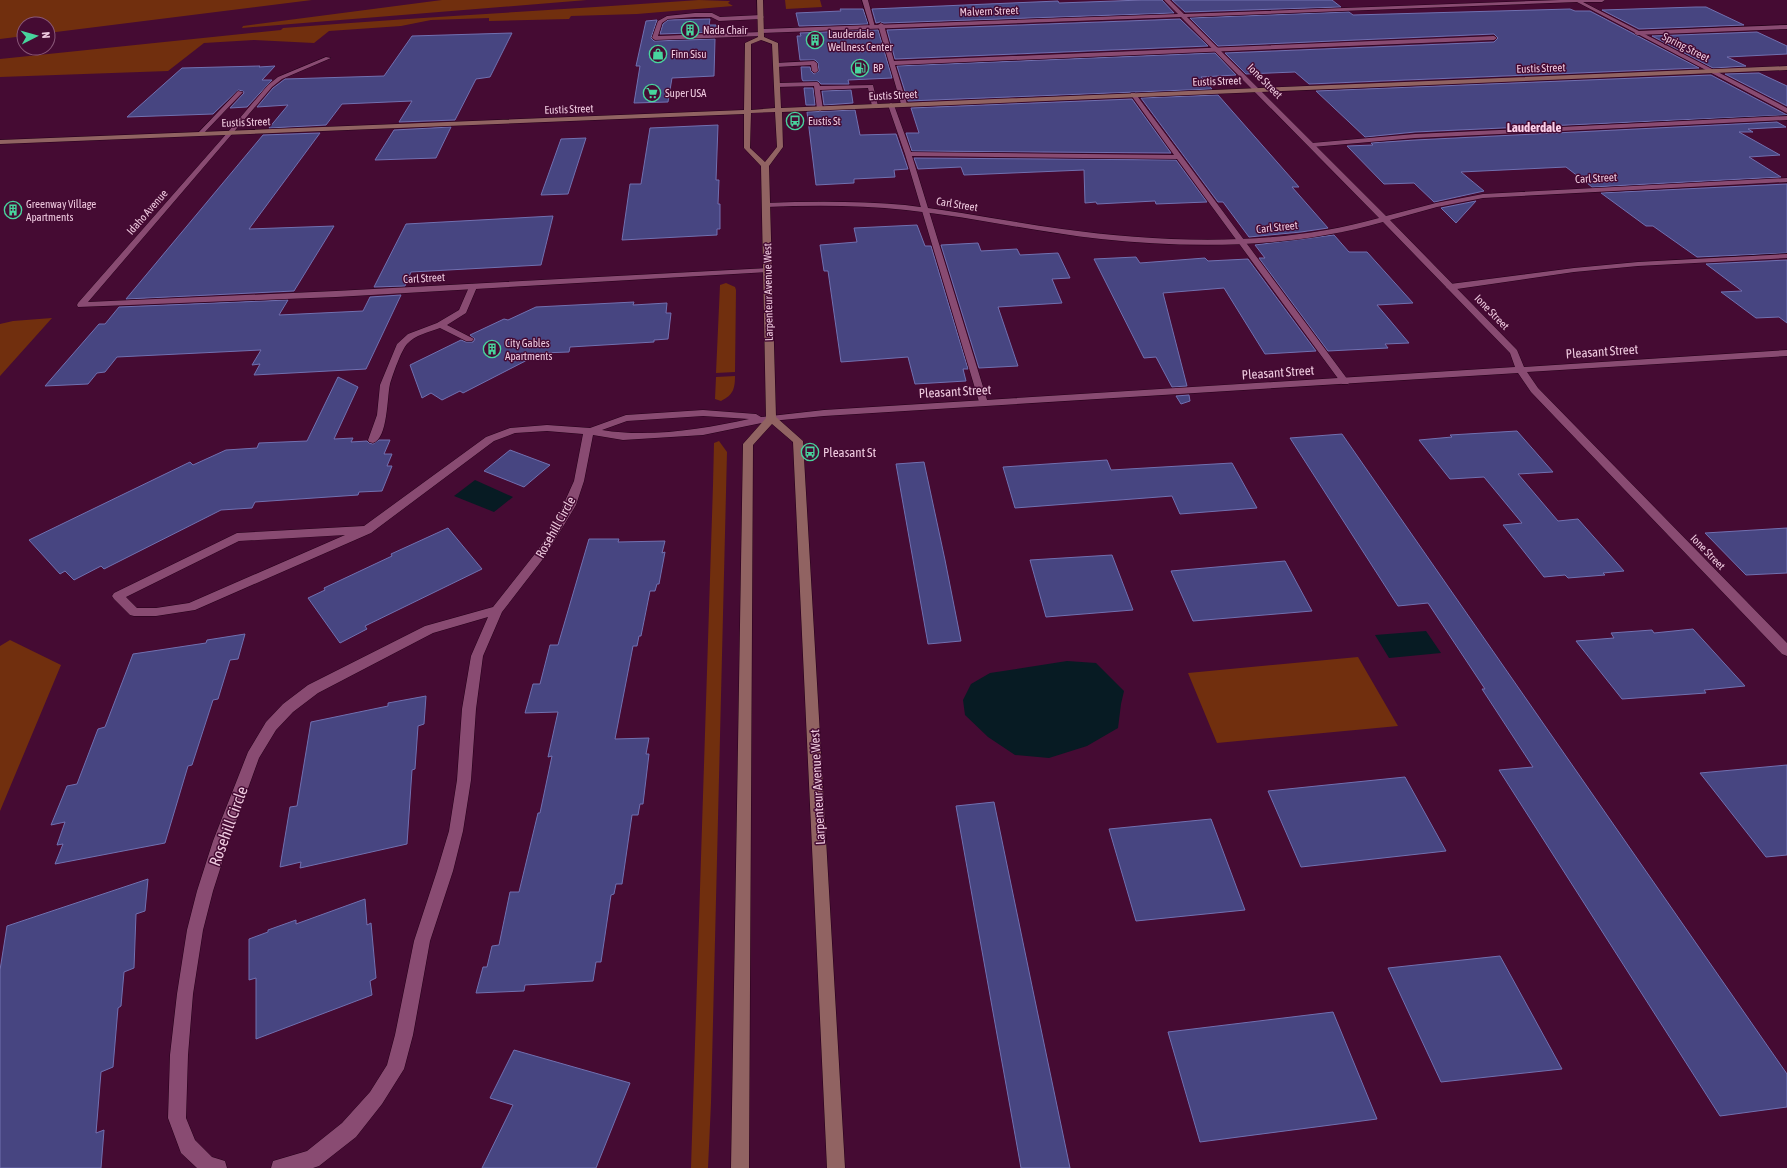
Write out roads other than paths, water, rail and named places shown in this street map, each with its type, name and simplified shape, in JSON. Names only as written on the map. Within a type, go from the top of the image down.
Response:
[{"type":"main road","points":[[760,0],[761,34]]},
{"type":"main road","points":[[761,34],[775,43],[780,147],[764,166],[748,148],[747,112],[748,43],[761,34]]},
{"type":"main road","name":"Eustis Street","points":[[0,142],[779,111],[1133,94],[1787,68]]},
{"type":"main road","name":"Larpenteur Avenue West","points":[[764,166],[771,418],[798,441],[836,1168]]},
{"type":"main road","points":[[740,1168],[748,444],[771,418]]},
{"type":"street","points":[[866,0],[873,26]]},
{"type":"street","name":"Ione Street","points":[[1167,0],[1312,145],[1514,352],[1522,370],[1534,390],[1782,641],[1787,651]]},
{"type":"street","name":"Spring Street","points":[[1577,0],[1637,33],[1787,110]]},
{"type":"street","name":"Malvern Street","points":[[760,18],[719,19],[712,15],[668,18],[660,22],[655,38],[761,34],[880,25],[1602,0]]},
{"type":"street","points":[[880,25],[904,104]]},
{"type":"street","points":[[1637,33],[1787,27]]},
{"type":"street","points":[[892,63],[1494,38]]},
{"type":"street","name":"Idaho Avenue","points":[[81,305],[270,86],[280,78],[328,58]]},
{"type":"street","points":[[776,65],[814,63],[815,71]]},
{"type":"street","points":[[817,84],[820,109]]},
{"type":"street","points":[[777,86],[817,84],[871,86],[875,106]]},
{"type":"street","points":[[200,134],[240,92]]},
{"type":"street","points":[[1133,94],[1243,241],[1345,382]]},
{"type":"street","points":[[891,105],[908,154],[983,403]]},
{"type":"street","points":[[1312,145],[1415,136],[1787,118]]},
{"type":"street","points":[[908,154],[1179,157]]},
{"type":"street","name":"Carl Street","points":[[766,205],[833,203],[925,210],[1080,234],[1117,238],[1243,241],[1313,235],[1359,226],[1454,200],[1483,196],[1787,180]]},
{"type":"street","points":[[1450,287],[1574,270],[1638,264],[1787,256]]},
{"type":"street","name":"Carl Street","points":[[81,305],[473,287],[768,270]]},
{"type":"street","points":[[373,440],[382,415],[385,385],[402,344],[410,336],[440,325],[463,311],[473,287]]},
{"type":"street","points":[[440,325],[469,339]]},
{"type":"street","name":"Pleasant Street","points":[[589,431],[623,437],[703,432],[771,418],[824,413],[1345,382],[1787,353]]},
{"type":"street","name":"Pleasant Street","points":[[589,431],[626,418],[703,413],[771,418]]},
{"type":"street","points":[[367,530],[237,537],[118,596],[134,612],[156,612],[191,607],[367,530],[490,439],[514,430],[547,428],[589,431]]},
{"type":"street","name":"Rosehill Circle","points":[[280,1168],[312,1159],[349,1130],[376,1098],[395,1069],[404,1035],[422,941],[445,871],[456,831],[464,780],[469,709],[477,656],[497,610],[533,566],[552,538],[565,514],[577,488],[589,431]]},
{"type":"street","name":"Rosehill Circle","points":[[218,1168],[207,1164],[188,1146],[178,1118],[180,1048],[185,994],[197,922],[221,841],[253,756],[271,726],[288,708],[313,689],[429,629],[497,610]]},
{"type":"water","points":[[475,480],[513,497],[494,512],[454,496]]},
{"type":"water","points":[[1426,631],[1441,653],[1389,658],[1375,635]]},
{"type":"water","points":[[1067,661],[1096,663],[1124,691],[1118,728],[1087,746],[1049,758],[1015,755],[988,737],[965,715],[963,700],[971,684],[990,673]]},
{"type":"place","name":"Nada Chair","points":[[690,30]]},
{"type":"place","name":"Lauderdale Wellness Center","points":[[815,40]]},
{"type":"place","name":"Finn Sisu","points":[[658,54]]},
{"type":"place","name":"BP","points":[[860,68]]},
{"type":"place","name":"Super USA","points":[[652,93]]},
{"type":"place","name":"Eustis St","points":[[795,121]]},
{"type":"place","name":"Greenway Village Apartments","points":[[13,210]]},
{"type":"place","name":"City Gables Apartments","points":[[492,349]]},
{"type":"place","name":"Pleasant St","points":[[810,452]]},
{"type":"district","name":"Lauderdale","points":[[1534,127]]}]
